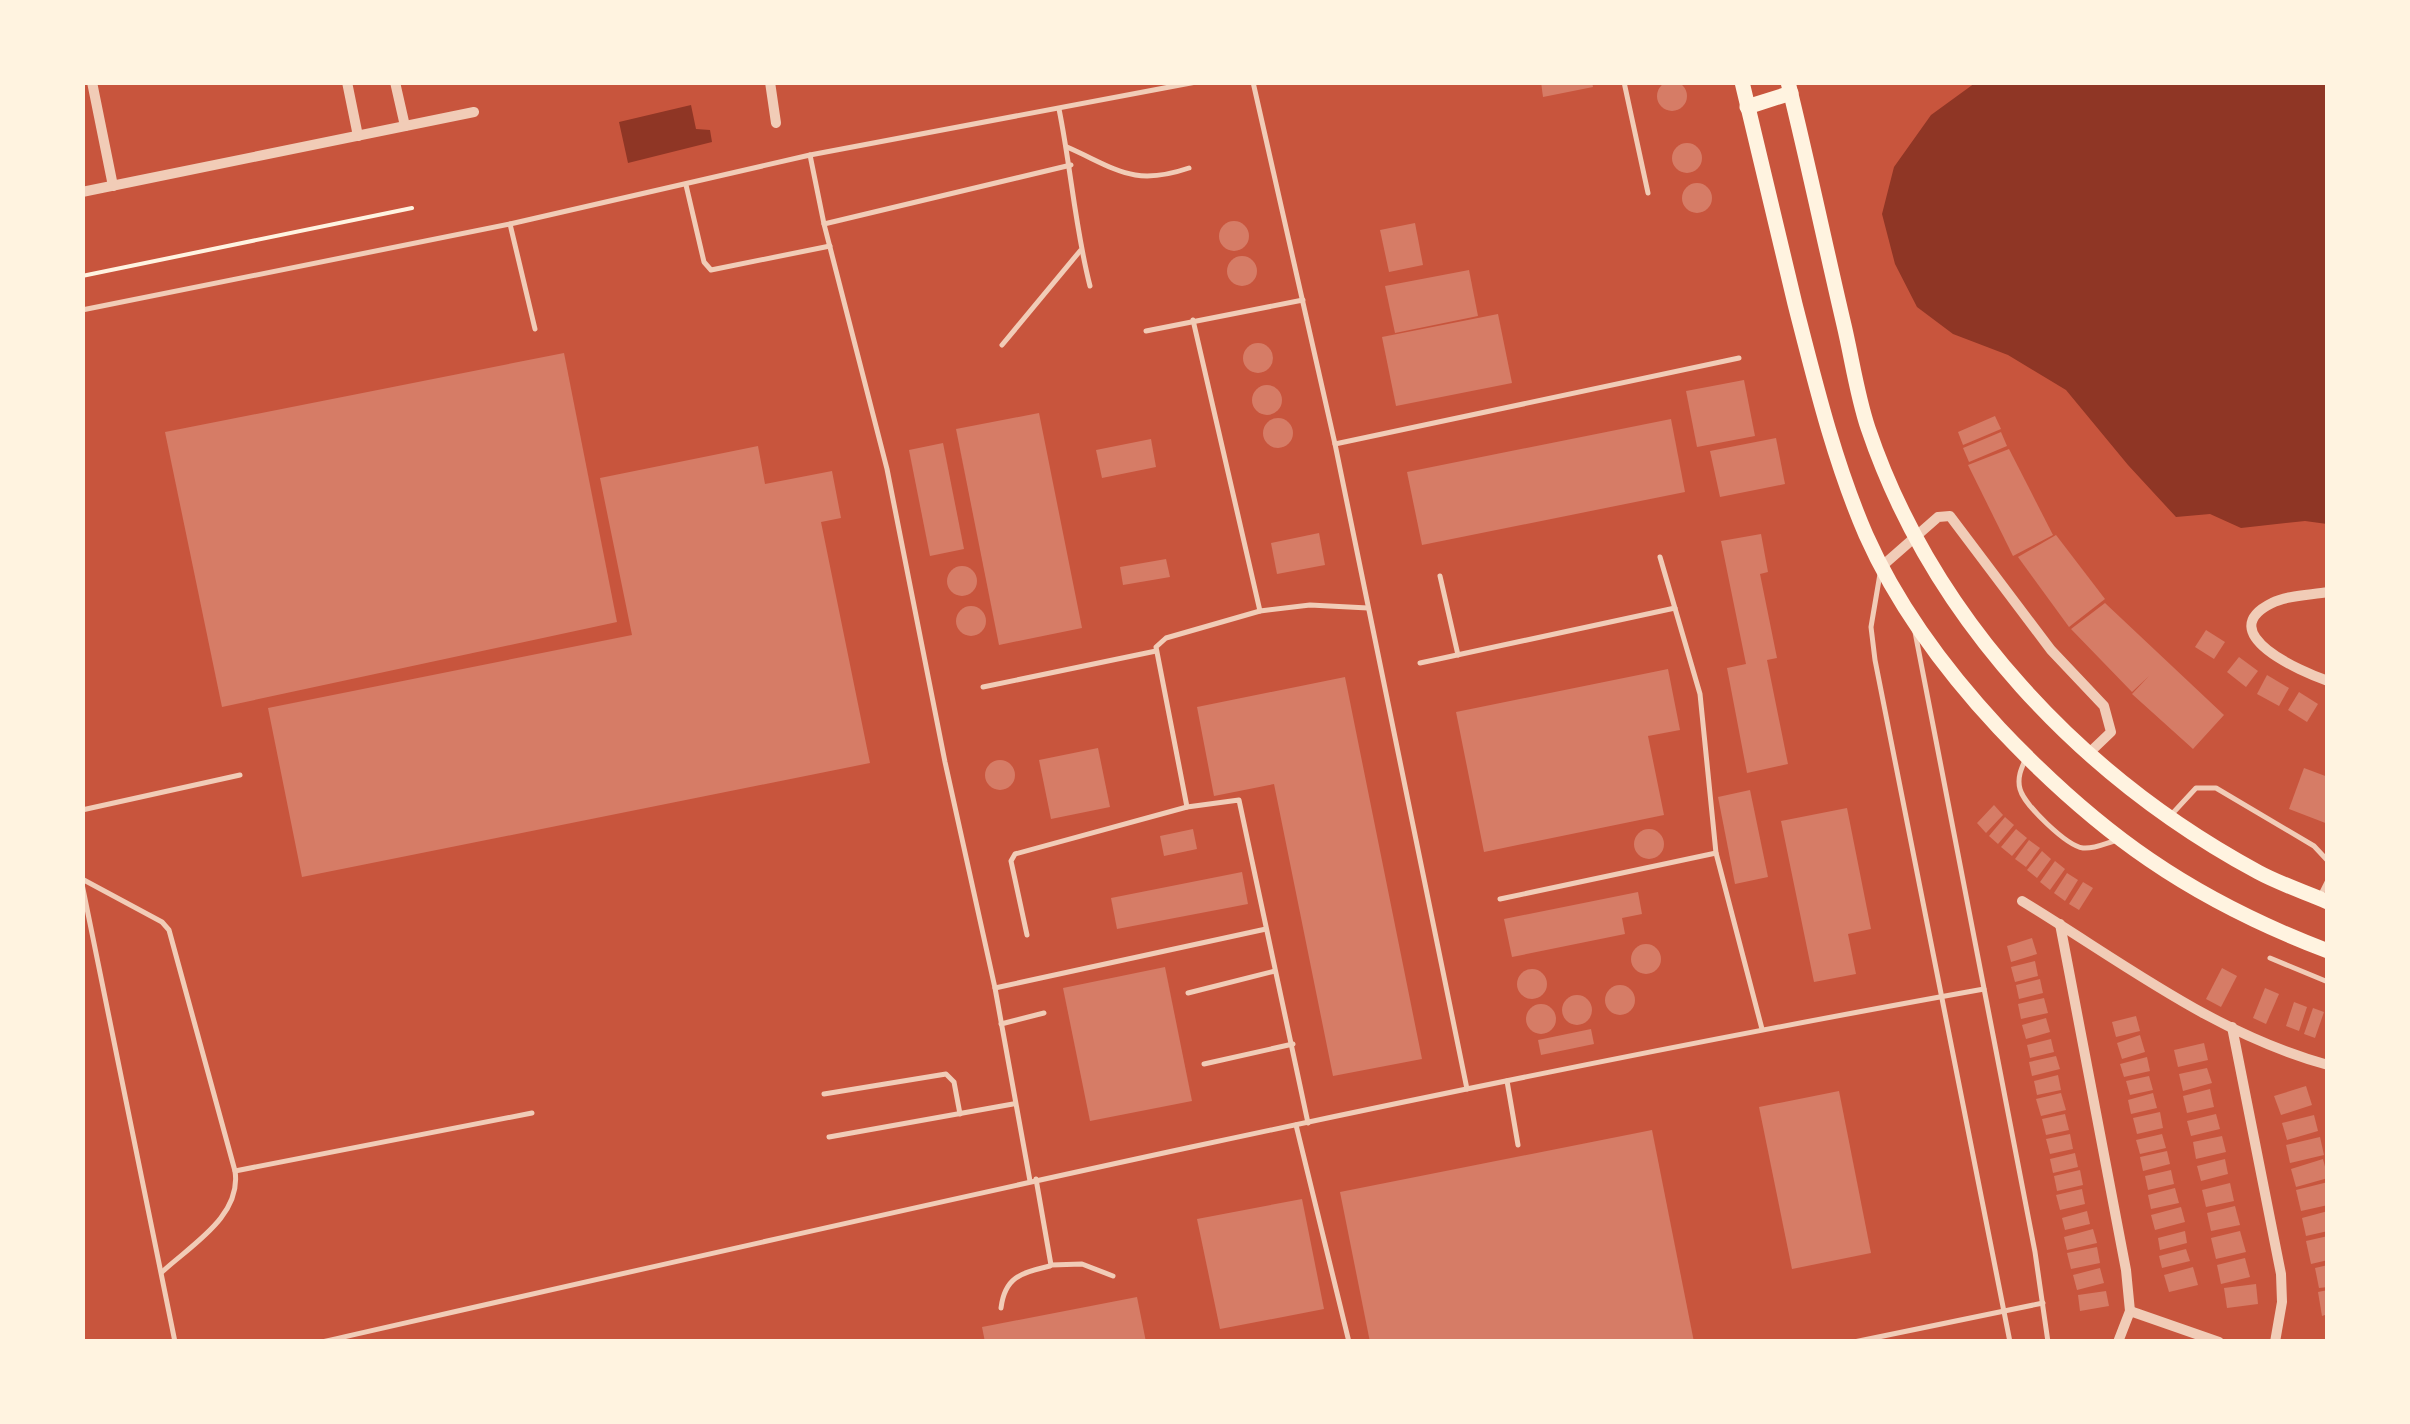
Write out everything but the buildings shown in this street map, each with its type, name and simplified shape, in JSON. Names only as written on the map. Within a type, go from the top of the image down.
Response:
[{"type":"main road","points":[[1742,82],[1813,377],[1837,459],[1881,567],[1913,620],[1957,684],[2059,791],[2117,840],[2206,897],[2328,952]]},
{"type":"main road","points":[[1747,106],[1789,88],[1866,423],[1893,493],[1915,536],[2001,663],[2037,705],[2088,754],[2170,816],[2259,873],[2323,900]]},
{"type":"street","points":[[92,82],[113,186]]},
{"type":"street","points":[[347,82],[358,136]]},
{"type":"street","points":[[395,82],[405,126]]},
{"type":"street","points":[[770,82],[776,123]]},
{"type":"street","points":[[82,192],[474,112]]},
{"type":"street","points":[[1881,567],[1938,516],[1950,516],[2026,620],[2104,706],[2112,732],[2088,754]]},
{"type":"street","points":[[2328,592],[2274,601],[2258,613],[2254,623],[2255,638],[2268,652],[2294,670],[2328,681]]},
{"type":"street","points":[[2022,901],[2198,1011],[2291,1055],[2328,1065]]},
{"type":"street","points":[[2060,924],[2126,1270],[2130,1311],[2118,1342]]},
{"type":"street","points":[[2232,1027],[2281,1274],[2282,1302],[2275,1342]]},
{"type":"street","points":[[2130,1311],[2219,1342]]},
{"type":"lane","points":[[82,310],[510,224],[810,155],[1196,82]]},
{"type":"lane","points":[[1254,82],[1335,444],[1467,1089]]},
{"type":"lane","points":[[1624,82],[1648,193]]},
{"type":"lane","points":[[1059,109],[1090,286]]},
{"type":"lane","points":[[1067,147],[1142,178],[1160,178],[1188,168]]},
{"type":"lane","points":[[810,155],[887,469],[1050,1266]]},
{"type":"lane","points":[[824,224],[1070,166]]},
{"type":"lane","points":[[686,186],[704,262],[711,270],[830,246]]},
{"type":"lane","points":[[510,224],[535,329]]},
{"type":"lane","points":[[1002,345],[1081,250]]},
{"type":"lane","points":[[1146,331],[1303,300]]},
{"type":"lane","points":[[1193,320],[1260,611]]},
{"type":"lane","points":[[1335,444],[1739,358]]},
{"type":"lane","points":[[1660,557],[1700,694],[1716,853],[1762,1028]]},
{"type":"lane","points":[[1881,567],[1871,627],[1875,660],[2010,1342]]},
{"type":"lane","points":[[1440,576],[1458,655]]},
{"type":"lane","points":[[1187,807],[1156,651],[1159,642],[1260,611],[1310,605],[1368,608]]},
{"type":"lane","points":[[1420,663],[1675,608]]},
{"type":"lane","points":[[1913,620],[2048,1342]]},
{"type":"lane","points":[[983,688],[1156,651]]},
{"type":"lane","points":[[2026,757],[2018,778],[2022,796],[2052,828],[2084,848],[2117,840]]},
{"type":"lane","points":[[82,810],[240,775]]},
{"type":"lane","points":[[2170,816],[2196,788],[2216,788],[2314,846],[2328,861]]},
{"type":"lane","points":[[1027,935],[1011,861],[1015,854],[1187,807],[1240,800],[1308,1123]]},
{"type":"lane","points":[[1500,899],[1716,853]]},
{"type":"lane","points":[[2323,900],[2328,880]]},
{"type":"lane","points":[[82,881],[162,922],[169,930],[235,1171],[235,1196],[228,1210],[162,1272]]},
{"type":"lane","points":[[82,881],[176,1342]]},
{"type":"lane","points":[[995,988],[1267,928]]},
{"type":"lane","points":[[2270,958],[2328,982]]},
{"type":"lane","points":[[1188,993],[1275,971]]},
{"type":"lane","points":[[322,1342],[1033,1180],[1762,1028],[1984,989]]},
{"type":"lane","points":[[1001,1024],[1044,1013]]},
{"type":"lane","points":[[1204,1064],[1292,1044]]},
{"type":"lane","points":[[824,1094],[946,1074],[954,1082],[960,1114]]},
{"type":"lane","points":[[1507,1081],[1518,1145]]},
{"type":"lane","points":[[830,1137],[1015,1104]]},
{"type":"lane","points":[[235,1171],[532,1113]]},
{"type":"lane","points":[[1296,1125],[1349,1342]]},
{"type":"lane","points":[[1001,1308],[1003,1292],[1010,1282],[1050,1266],[1082,1264],[1112,1276]]},
{"type":"lane","points":[[1854,1342],[2042,1303]]},
{"type":"path","points":[[82,276],[412,208]]},
{"type":"shaded area","points":[[1975,83],[2327,83],[2327,524],[2305,521],[2241,528],[2210,514],[2176,517],[2066,390],[2008,355],[1953,334],[1917,307],[1895,264],[1882,214],[1894,167],[1931,115]]},
{"type":"shaded area","points":[[691,105],[696,129],[710,130],[712,142],[628,163],[619,122]]}]
